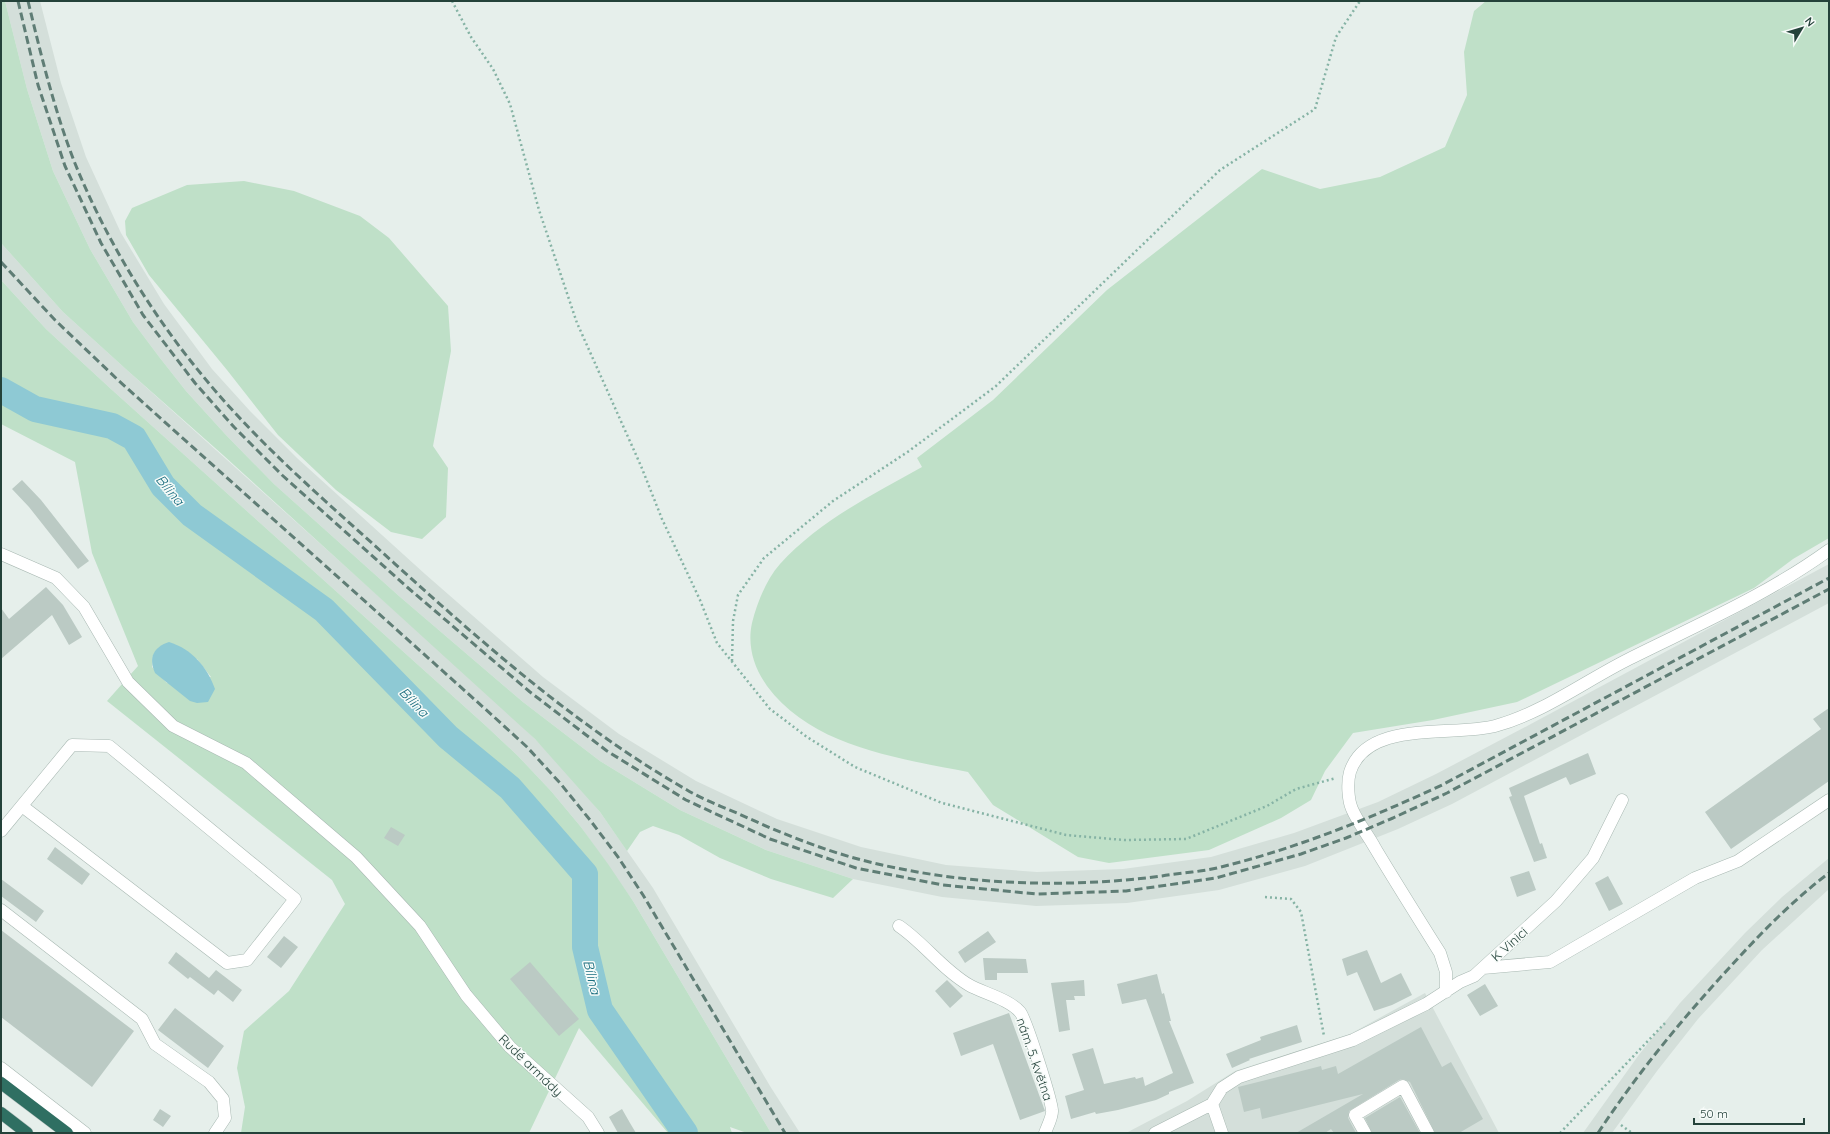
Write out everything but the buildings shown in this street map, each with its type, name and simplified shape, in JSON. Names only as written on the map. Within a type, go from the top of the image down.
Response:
[{"type":"highway","points":[[1,1083],[67,1133]]},
{"type":"highway","points":[[1,1113],[27,1133]]},
{"type":"street","points":[[1446,992],[1446,972],[1440,953],[1351,808],[1350,774],[1356,761],[1363,752],[1375,744],[1394,736],[1413,732],[1473,730],[1515,720],[1628,659],[1717,617],[1755,597],[1829,550]]},
{"type":"street","name":"Rudé armády","points":[[1,554],[56,578],[84,607],[128,682],[173,726],[246,763],[356,857],[420,926],[466,995],[510,1047],[588,1117],[598,1133]]},
{"type":"street","points":[[1,831],[72,745],[108,746],[295,899],[247,960],[227,963],[22,806]]},
{"type":"street","name":"K Vinici","points":[[1326,1049],[1353,1040],[1474,976],[1556,902],[1593,858],[1622,800]]},
{"type":"street","points":[[1483,968],[1550,962],[1696,878],[1738,861],[1829,800]]},
{"type":"street","points":[[1,910],[142,1019],[155,1044],[209,1082],[223,1099],[225,1110],[225,1118],[215,1133]]},
{"type":"street","name":"nám. 5. května","points":[[899,926],[915,937],[948,969],[968,985],[1011,1004],[1020,1012],[1027,1027],[1053,1111],[1045,1133]]},
{"type":"street","points":[[1155,1133],[1212,1104],[1222,1088],[1239,1077],[1326,1049]]},
{"type":"street","points":[[1,1068],[85,1133]]},
{"type":"street","points":[[1365,1133],[1355,1115],[1403,1086],[1428,1133]]},
{"type":"street","points":[[1212,1104],[1222,1133]]},
{"type":"path","points":[[452,1],[471,37],[493,69],[510,104],[539,210],[577,323],[717,643],[770,709],[807,737],[855,767],[942,803],[1066,835],[1124,840],[1186,839],[1267,806],[1296,789],[1350,774]]},
{"type":"path","points":[[732,661],[733,621],[738,595],[764,558],[833,501],[909,451],[996,386],[1220,170],[1315,110],[1336,37],[1360,1]]},
{"type":"path","points":[[1265,897],[1291,899],[1302,912],[1326,1049]]},
{"type":"path","points":[[1560,1133],[1666,1022]]},
{"type":"path","points":[[1621,1125],[1632,1133]]},
{"type":"shaded area","points":[[5,1],[40,1],[61,83],[86,157],[121,233],[164,304],[212,369],[250,411],[297,458],[425,574],[543,677],[619,734],[696,781],[777,819],[861,847],[946,865],[1037,872],[1123,869],[1211,857],[1294,833],[1378,802],[1436,774],[1529,725],[1829,564],[1829,603],[1452,804],[1398,829],[1305,866],[1219,890],[1127,903],[1036,906],[942,897],[853,879],[766,850],[680,810],[600,761],[523,702],[399,596],[274,484],[226,435],[186,391],[133,322],[90,249],[53,171],[27,89]]},
{"type":"shaded area","points":[[1,243],[63,312],[502,707],[569,775],[600,812],[653,888],[770,1086],[800,1133],[771,1133],[633,901],[581,827],[551,791],[518,756],[485,725],[46,329],[1,280]]},
{"type":"shaded area","points":[[1829,858],[1829,889],[1762,950],[1698,1019],[1657,1071],[1612,1133],[1583,1133],[1638,1056],[1680,1003],[1745,933],[1782,897]]},
{"type":"shaded area","points":[[1425,993],[1499,1133],[1126,1133],[1187,1101],[1235,1071],[1350,1034]]},
{"type":"green space","points":[[1,1],[5,1],[27,89],[53,171],[90,249],[133,322],[186,391],[226,435],[274,484],[399,596],[523,702],[600,761],[680,810],[766,850],[853,879],[833,898],[771,879],[720,858],[679,835],[653,826],[640,832],[627,851],[600,812],[535,739],[223,455],[63,312],[1,243]]},
{"type":"green space","points":[[1486,1],[1829,1],[1829,538],[1793,559],[1754,588],[1517,702],[1433,720],[1353,733],[1325,771],[1311,800],[1281,818],[1209,850],[1109,863],[1078,857],[993,805],[968,772],[886,755],[858,747],[832,736],[808,723],[786,707],[767,686],[758,672],[750,640],[752,623],[766,584],[780,564],[795,549],[829,522],[865,499],[922,467],[917,458],[993,400],[1107,290],[1262,169],[1320,189],[1380,177],[1445,147],[1467,95],[1464,52],[1474,11]]},
{"type":"green space","points":[[244,181],[294,191],[360,216],[389,238],[448,306],[451,351],[433,446],[448,468],[446,517],[422,539],[391,532],[336,490],[278,435],[149,275],[126,235],[125,221],[132,208],[187,185]]},
{"type":"green space","points":[[1,280],[46,329],[485,725],[518,756],[551,791],[581,827],[633,901],[771,1133],[747,1133],[730,1127],[732,1133],[668,1133],[579,1028],[529,1133],[241,1133],[245,1107],[237,1068],[244,1031],[289,991],[345,904],[332,880],[107,701],[138,666],[92,553],[75,462],[1,424]],"holes":[[[153,655],[197,659],[211,677],[167,683],[152,667]]]},
{"type":"water","points":[[169,642],[192,654],[208,673],[215,689],[208,702],[197,703],[190,701],[155,673],[152,657],[156,650]]},
{"type":"waterway","name":"Bílina","points":[[1,390],[35,409],[112,426],[134,438],[163,486],[192,515],[324,610],[448,737],[510,788],[585,874],[585,947],[600,1010],[685,1133]]},
{"type":"railway","points":[[18,1],[38,85],[65,166],[101,243],[143,315],[195,383],[234,427],[282,475],[407,587],[530,692],[607,751],[686,800],[770,839],[856,868],[943,885],[1037,894],[1126,891],[1216,878],[1301,854],[1346,838],[1447,793],[1829,589]]},
{"type":"railway","points":[[28,1],[60,122],[86,190],[114,246],[164,326],[224,401],[295,473],[463,625],[571,713],[647,766],[693,793],[782,833],[827,850],[895,868],[971,879],[1009,882],[1048,883],[1124,880],[1217,868],[1275,852],[1331,832],[1387,810],[1442,785],[1829,578]]},
{"type":"railway","points":[[1,262],[55,320],[119,381],[493,716],[527,747],[560,783],[618,857],[643,895],[785,1133]]},
{"type":"railway","points":[[1598,1133],[1644,1068],[1712,987],[1777,918],[1829,873]]}]
